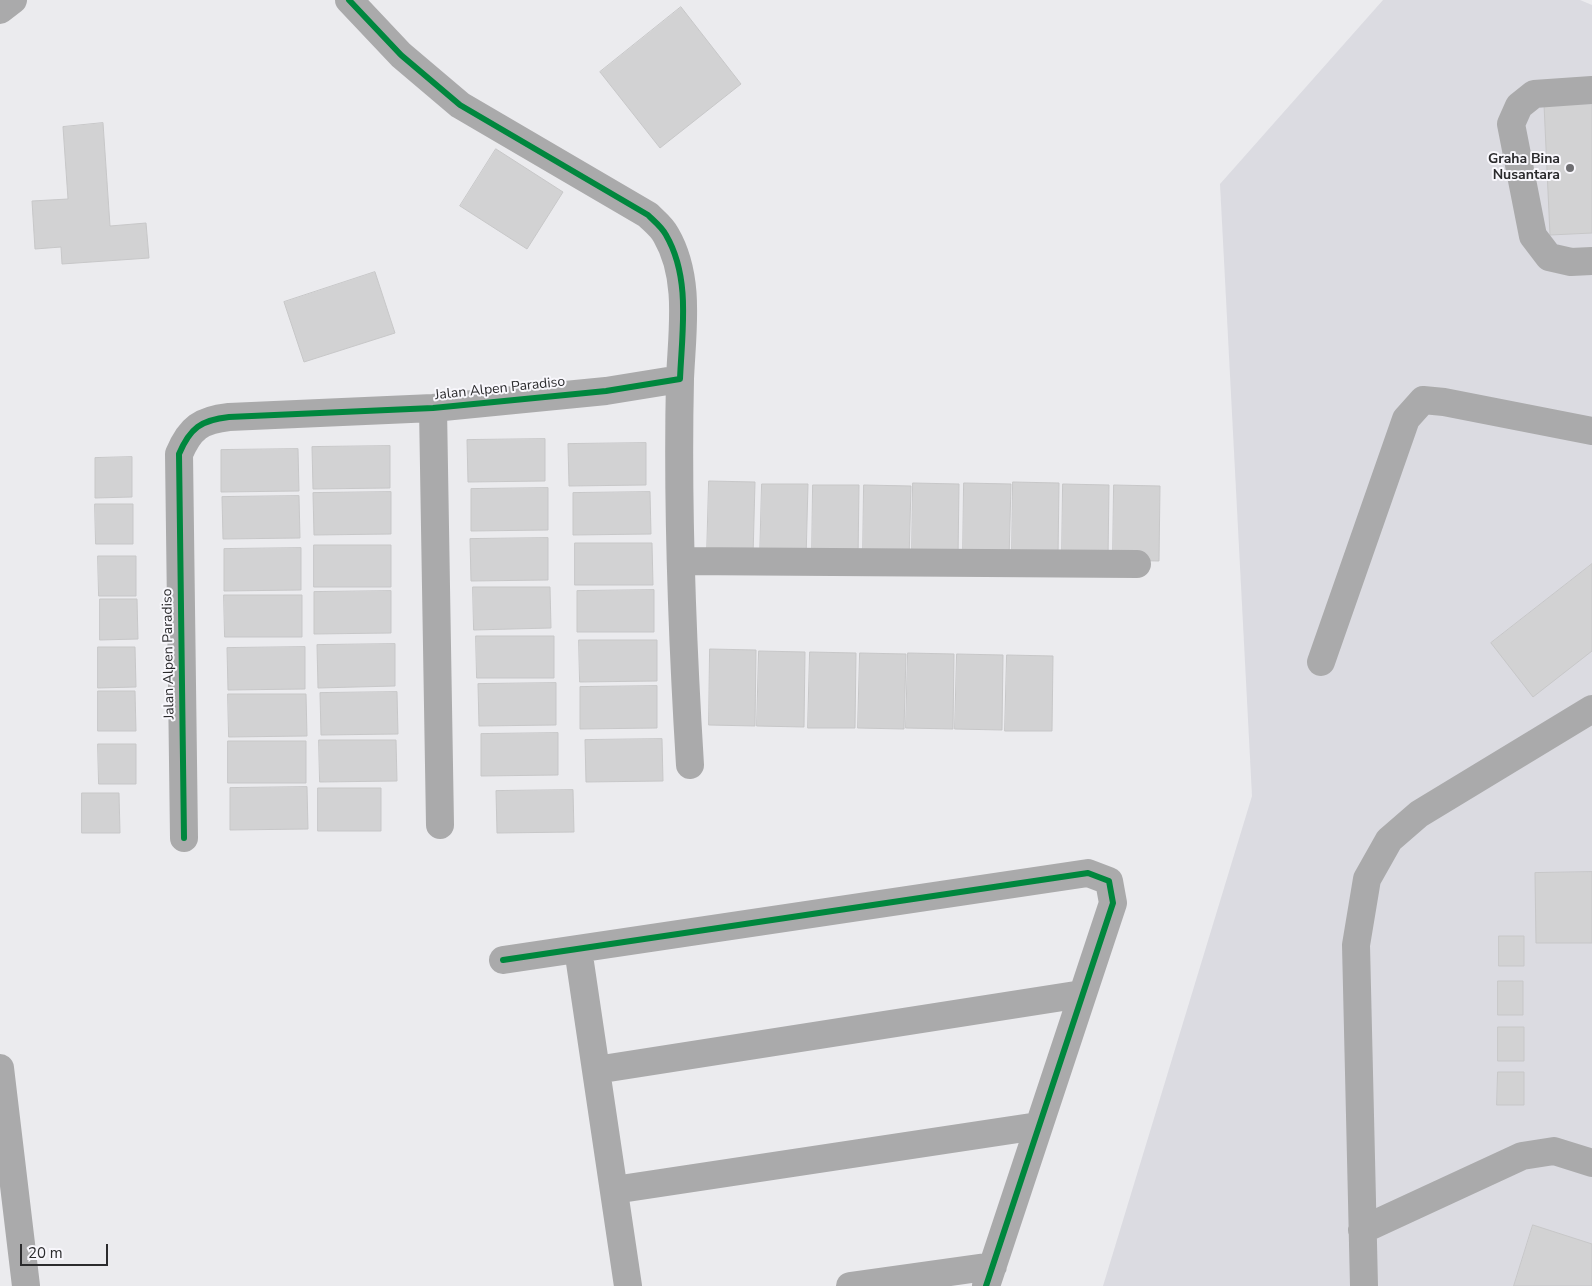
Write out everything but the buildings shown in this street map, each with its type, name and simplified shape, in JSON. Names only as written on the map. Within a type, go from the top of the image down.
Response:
[{"type":"street","points":[[0,10],[13,0]]},
{"type":"street","points":[[348,0],[401,55],[460,105],[648,215],[665,233],[676,256],[682,281],[678,433],[684,660],[690,765]]},
{"type":"street","points":[[1592,90],[1534,94],[1519,106],[1511,124],[1533,236],[1549,256],[1571,262],[1592,260]]},
{"type":"street","name":"Jalan Alpen Paradiso","points":[[184,838],[178,454],[186,439],[196,427],[211,419],[433,408],[606,391],[680,379]]},
{"type":"street","points":[[1322,662],[1406,419],[1423,400],[1444,402],[1592,431]]},
{"type":"street","points":[[433,408],[440,825]]},
{"type":"street","points":[[681,561],[1137,564]]},
{"type":"street","points":[[1364,1286],[1356,945],[1367,879],[1389,840],[1419,814],[1592,709]]},
{"type":"street","points":[[503,960],[1088,873],[1109,881],[1112,903],[989,1276],[850,1286]]},
{"type":"street","points":[[578,949],[628,1286]]},
{"type":"street","points":[[596,1070],[1082,994]]},
{"type":"street","points":[[0,1068],[26,1286]]},
{"type":"street","points":[[614,1190],[1038,1126]]},
{"type":"street","points":[[1362,1230],[1522,1156],[1554,1151],[1592,1163]]},
{"type":"shaded area","points":[[1383,0],[1580,0],[1592,5],[1592,1286],[1103,1286],[1252,796],[1220,184]]},
{"type":"cycle path","points":[[184,838],[179,454],[192,432],[204,423],[219,418],[433,408],[606,391],[680,379],[683,324],[682,287],[674,252],[660,227],[648,215],[460,105],[401,55],[349,0]]},
{"type":"cycle path","points":[[503,960],[1088,873],[1109,881],[1113,903],[986,1286]]},
{"type":"place","name":"Graha Bina Nusantara","points":[[1570,168]]}]
